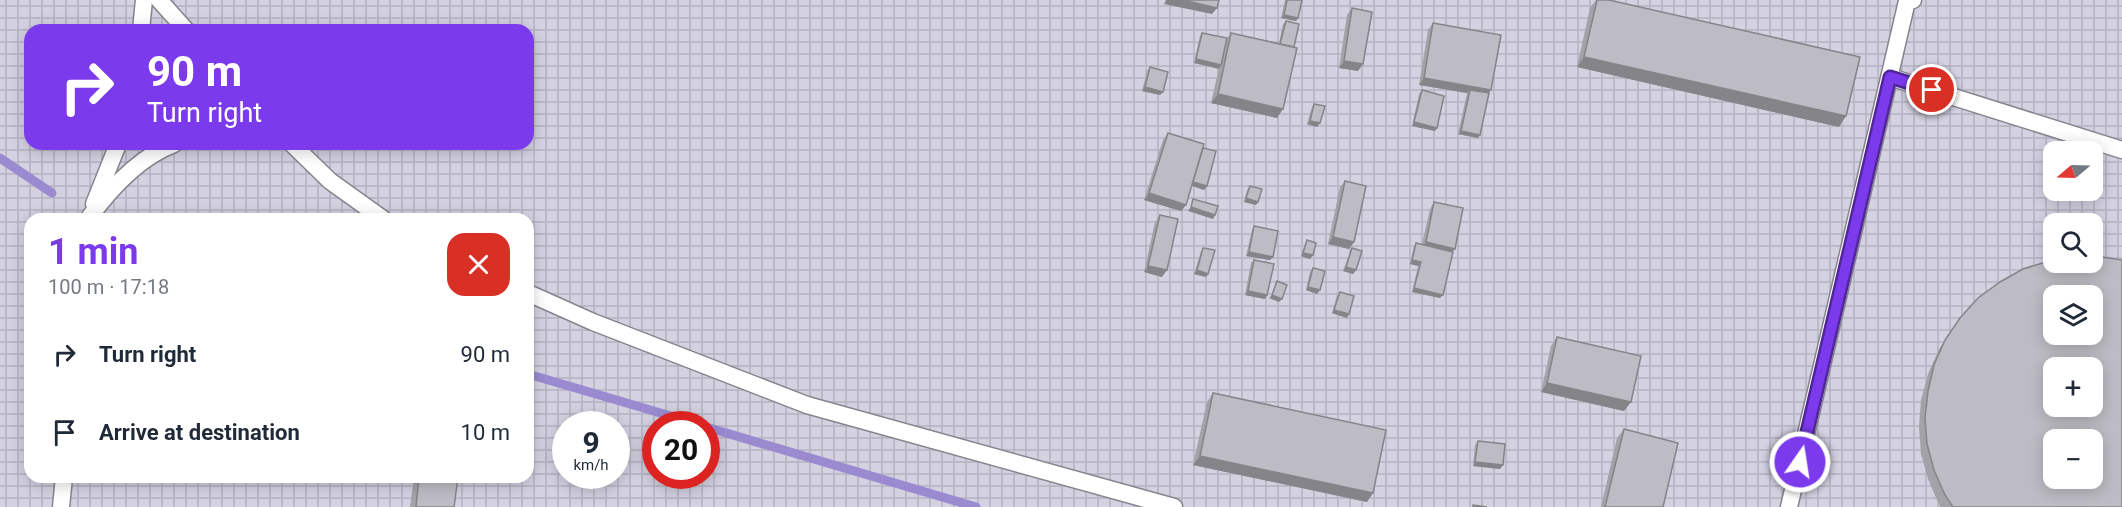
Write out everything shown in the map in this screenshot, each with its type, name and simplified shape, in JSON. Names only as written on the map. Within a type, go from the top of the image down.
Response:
[{"type":"lane","points":[[142,24],[144,0]]},
{"type":"lane","points":[[159,0],[181,24]]},
{"type":"lane","points":[[1790,507],[1907,0]]},
{"type":"lane","points":[[1890,77],[2122,150]]},
{"type":"lane","points":[[90,213],[116,150]]},
{"type":"lane","points":[[93,213],[128,173],[159,150]]},
{"type":"lane","points":[[298,150],[330,181],[374,213]]},
{"type":"lane","points":[[534,296],[593,322],[807,405],[1174,507]]},
{"type":"lane","points":[[61,507],[63,483]]},
{"type":"shaded area","points":[[0,0],[2122,0],[2122,507],[0,507]]},
{"type":"building","points":[[1183,0],[1219,0],[1217,8]]},
{"type":"building","points":[[1287,0],[1302,0],[1298,18],[1284,15]]},
{"type":"building","points":[[1597,0],[1609,0],[1860,57],[1846,116],[1584,57]]},
{"type":"building","points":[[1352,8],[1372,12],[1363,64],[1344,61]]},
{"type":"building","points":[[1286,21],[1299,24],[1294,47],[1280,44]]},
{"type":"building","points":[[1433,23],[1501,35],[1491,90],[1424,78]]},
{"type":"building","points":[[1202,33],[1227,38],[1221,65],[1196,59]]},
{"type":"building","points":[[1231,33],[1297,48],[1283,109],[1218,94]]},
{"type":"building","points":[[1150,67],[1168,72],[1163,92],[1145,87]]},
{"type":"building","points":[[1422,90],[1444,96],[1437,128],[1414,122]]},
{"type":"building","points":[[1470,90],[1489,93],[1480,135],[1461,131]]},
{"type":"building","points":[[1314,104],[1325,106],[1320,123],[1310,121]]},
{"type":"building","points":[[1168,133],[1204,144],[1186,205],[1149,193]]},
{"type":"building","points":[[1203,148],[1216,151],[1207,186],[1193,182]]},
{"type":"building","points":[[1345,181],[1366,186],[1354,242],[1333,237]]},
{"type":"building","points":[[1250,186],[1262,189],[1258,202],[1246,198]]},
{"type":"building","points":[[1193,199],[1218,206],[1215,215],[1191,207]]},
{"type":"building","points":[[1434,202],[1463,208],[1455,249],[1426,242]]},
{"type":"building","points":[[1160,215],[1178,219],[1167,270],[1148,266]]},
{"type":"building","points":[[1254,226],[1278,231],[1273,257],[1249,252]]},
{"type":"building","points":[[1307,240],[1316,243],[1313,255],[1303,253]]},
{"type":"building","points":[[1416,243],[1453,252],[1443,295],[1414,288],[1421,262],[1412,260]]},
{"type":"building","points":[[1203,248],[1215,250],[1208,274],[1197,270]]},
{"type":"building","points":[[1352,248],[1362,251],[1356,270],[1346,267]]},
{"type":"building","points":[[2103,257],[2122,260],[2122,507],[1953,507],[1934,470],[1927,444],[1925,418],[1934,365],[1945,340],[1978,298],[2023,269],[2043,263],[2043,273],[2103,273]]},
{"type":"building","points":[[1254,260],[1274,264],[1267,295],[1248,291]]},
{"type":"building","points":[[1313,268],[1325,271],[1320,290],[1308,287]]},
{"type":"building","points":[[1277,281],[1287,285],[1282,299],[1272,295]]},
{"type":"building","points":[[1340,292],[1354,296],[1349,314],[1334,310]]},
{"type":"building","points":[[1557,337],[1641,356],[1631,402],[1547,383]]},
{"type":"building","points":[[1213,393],[1386,430],[1373,493],[1200,456]]},
{"type":"building","points":[[1624,429],[1678,443],[1663,507],[1605,507]]},
{"type":"building","points":[[1478,441],[1505,444],[1503,465],[1475,462]]},
{"type":"building","points":[[418,483],[457,483],[454,507],[416,507]]},
{"type":"waterway","points":[[0,158],[52,193]]},
{"type":"waterway","points":[[534,376],[654,411]]},
{"type":"waterway","points":[[720,431],[976,507]]},
{"type":"route","points":[[1800,462],[1890,77],[1932,90]]}]
